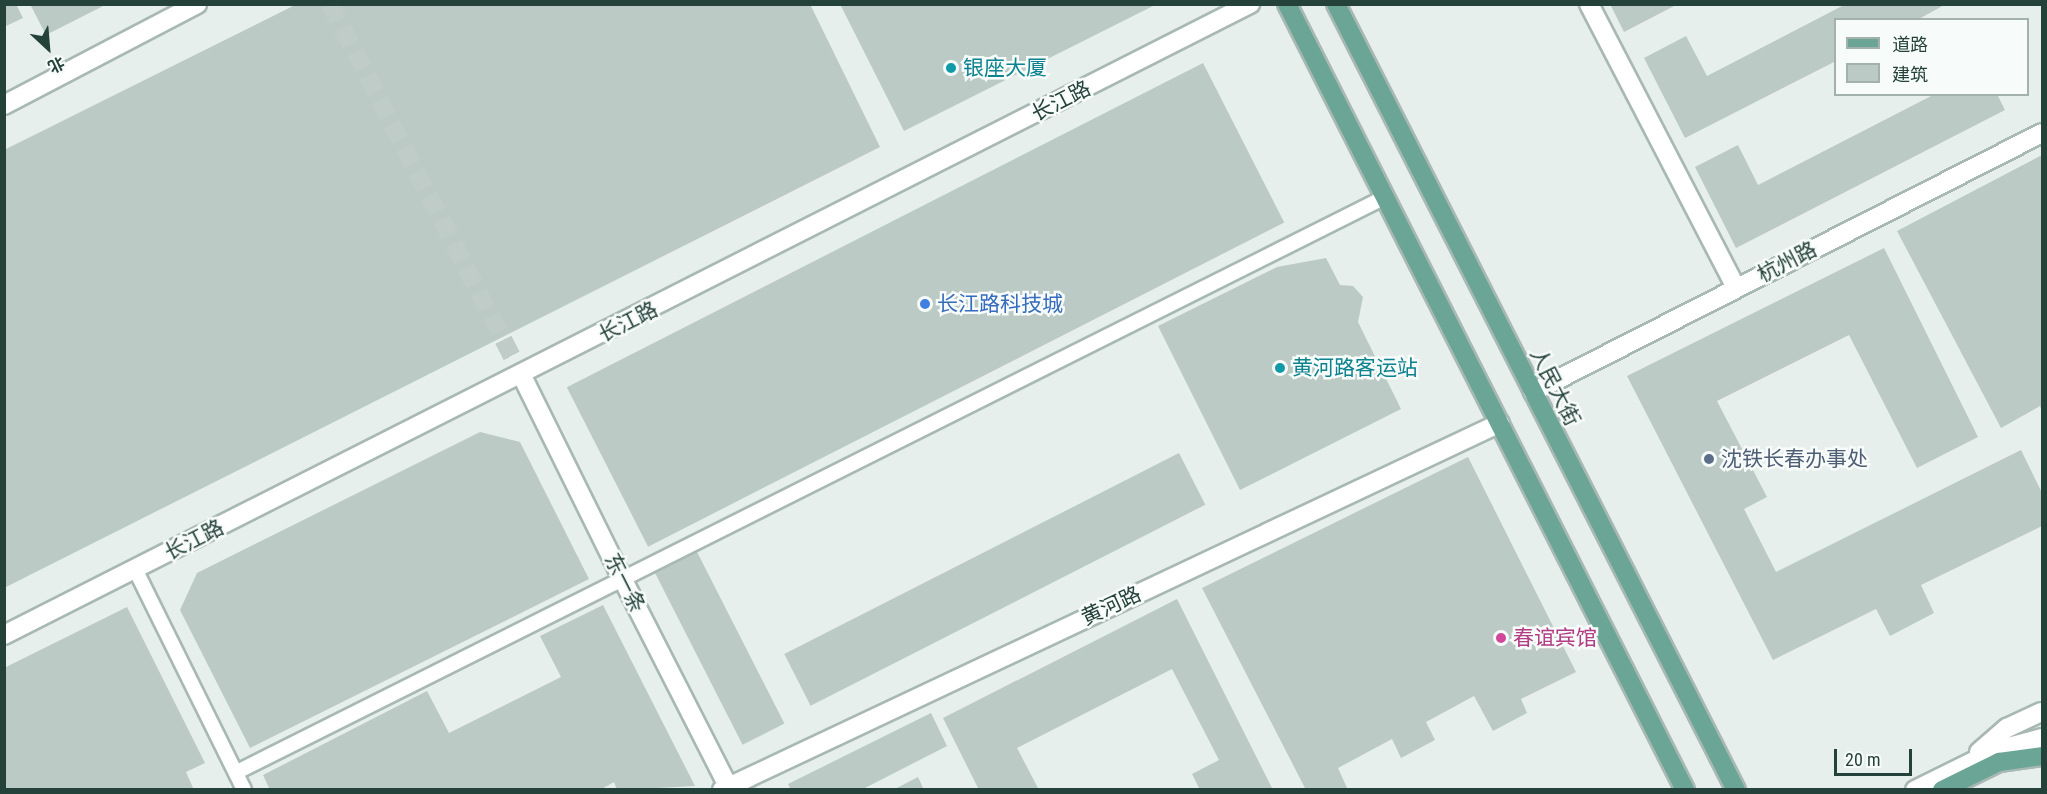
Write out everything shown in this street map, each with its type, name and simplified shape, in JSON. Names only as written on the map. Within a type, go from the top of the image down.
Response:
[{"type":"main road","points":[[1287,4],[1685,789]]},
{"type":"main road","name":"人民大街","points":[[1336,4],[1736,789]]},
{"type":"main road","points":[[1942,789],[1999,762],[2043,756]]},
{"type":"street","points":[[4,105],[197,4]]},
{"type":"street","name":"长江路","points":[[4,635],[522,376],[1250,4]]},
{"type":"street","points":[[1589,4],[1736,288]]},
{"type":"street","name":"杭州路","points":[[1533,392],[2043,133]]},
{"type":"street","name":"东一条","points":[[522,376],[727,788]]},
{"type":"street","name":"黄河路","points":[[727,788],[1500,423]]},
{"type":"street","points":[[1968,763],[2007,728],[2043,712]]},
{"type":"street","points":[[1915,789],[1968,763],[2043,738]]},
{"type":"lane","points":[[237,772],[621,576],[1385,197]]},
{"type":"lane","points":[[135,569],[244,789]]},
{"type":"building","points":[[4,4],[16,4],[23,18],[4,27]]},
{"type":"building","points":[[30,4],[107,4],[46,35]]},
{"type":"building","points":[[297,4],[810,4],[880,147],[4,588],[4,150]]},
{"type":"building","name":"银座大厦","points":[[840,4],[1157,4],[904,131]]},
{"type":"building","points":[[1610,4],[1678,4],[1624,32]]},
{"type":"building","points":[[1846,4],[1946,4],[1921,18],[1834,18],[1834,62],[1685,138],[1644,58],[1686,36],[1707,76]]},
{"type":"building","name":"长江路科技城","points":[[1203,63],[1284,222],[648,547],[567,387]]},
{"type":"building","points":[[1931,96],[1998,96],[2005,110],[1736,248],[1695,167],[1738,145],[1758,185]]},
{"type":"building","points":[[2042,155],[2042,411],[2040,406],[2001,428],[1897,231]]},
{"type":"building","name":"沈铁长春办事处","points":[[1884,248],[1978,437],[1917,468],[1849,335],[1717,401],[1767,497],[1744,509],[1776,572],[2021,450],[2042,493],[2042,526],[1921,585],[1934,613],[1890,636],[1876,609],[1773,660],[1627,376]]},
{"type":"building","name":"黄河路客运站","points":[[1326,258],[1340,285],[1353,286],[1363,297],[1358,322],[1401,409],[1240,490],[1158,326],[1277,267]]},
{"type":"building","points":[[480,432],[520,442],[589,579],[250,748],[180,610],[197,573]]},
{"type":"building","points":[[1179,453],[1205,505],[811,706],[784,654]]},
{"type":"building","name":"春谊宾馆","points":[[1468,457],[1576,672],[1521,699],[1527,713],[1493,731],[1474,696],[1426,722],[1435,740],[1401,758],[1392,739],[1338,768],[1348,790],[1306,790],[1202,588]]},
{"type":"building","points":[[695,548],[784,724],[743,745],[653,569]]},
{"type":"building","points":[[1177,599],[1273,790],[1200,790],[1192,774],[1219,760],[1172,669],[1017,748],[1039,790],[979,790],[943,718]]},
{"type":"building","points":[[603,605],[695,786],[617,790],[614,782],[600,790],[270,790],[263,775],[427,691],[449,733],[561,677],[540,636]]},
{"type":"building","points":[[127,607],[205,763],[186,772],[194,790],[4,790],[4,668]]},
{"type":"building","points":[[931,713],[947,746],[861,790],[791,790],[788,784]]},
{"type":"building","points":[[918,777],[924,790],[893,790]]},
{"type":"tunnel","points":[[330,4],[522,376]]},
{"type":"place","name":"银座大厦","points":[[951,68]]},
{"type":"place","name":"长江路科技城","points":[[925,304]]},
{"type":"place","name":"黄河路客运站","points":[[1280,368]]},
{"type":"place","name":"沈铁长春办事处","points":[[1709,459]]},
{"type":"place","name":"春谊宾馆","points":[[1501,638]]}]
